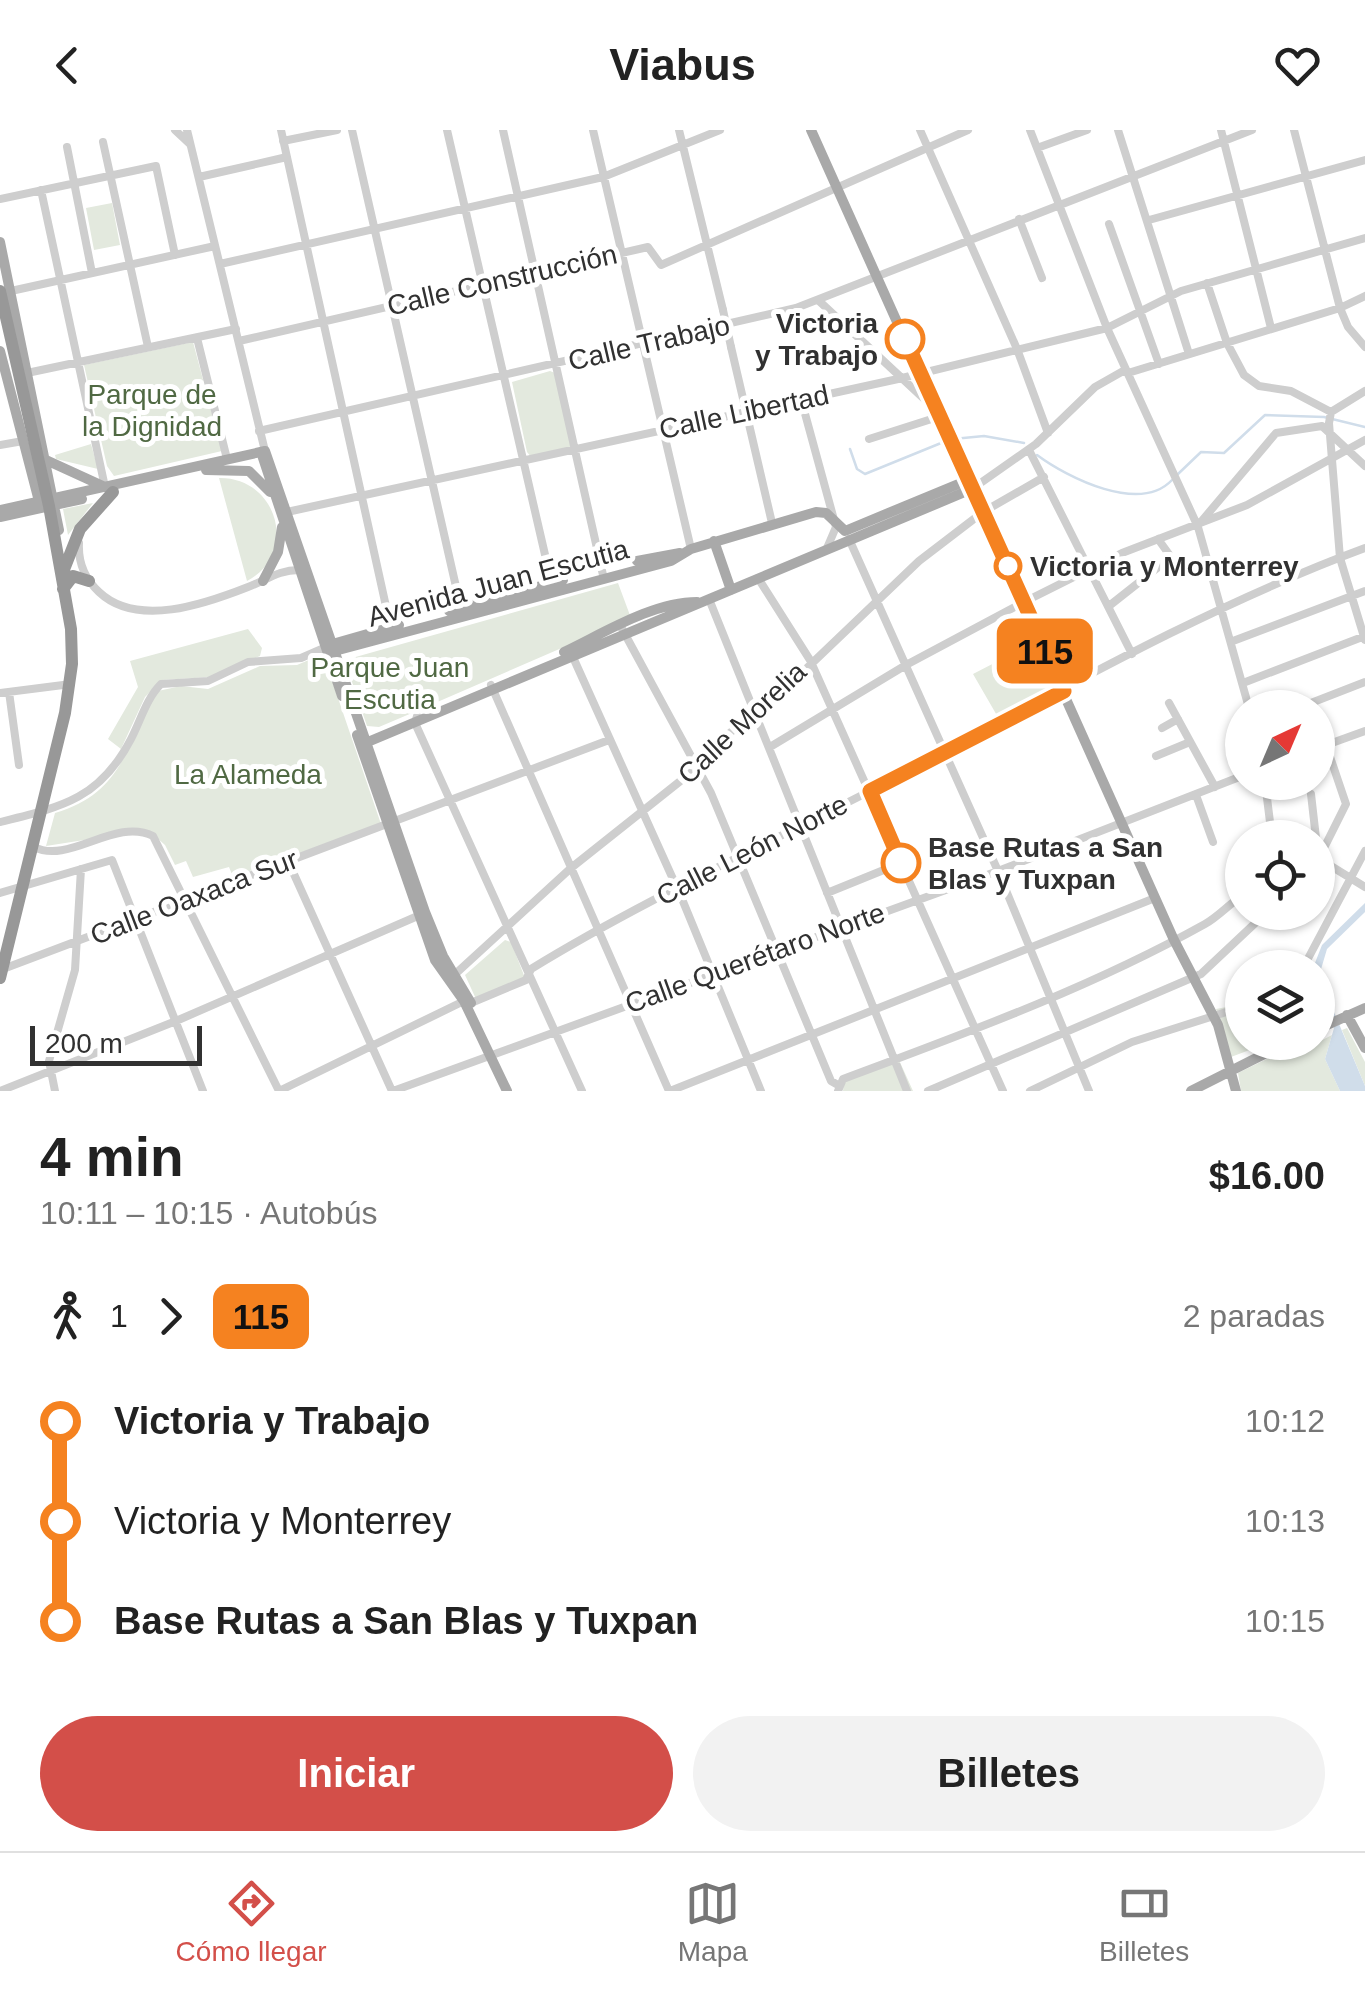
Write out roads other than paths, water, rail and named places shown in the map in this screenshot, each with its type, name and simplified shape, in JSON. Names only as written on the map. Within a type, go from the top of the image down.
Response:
[{"type":"highway","points":[[1,972],[71,684],[71,629],[48,503],[21,416],[5,291]]},
{"type":"highway","points":[[63,590],[66,559],[80,528],[109,490]]},
{"type":"highway","points":[[63,590],[73,576],[89,582]]},
{"type":"main road","points":[[811,130],[973,483],[1174,940],[1213,1014],[1233,1080]]},
{"type":"main road","points":[[0,242],[5,291],[28,373],[46,460],[48,503]]},
{"type":"main road","points":[[0,351],[4,383],[21,416],[22,441],[48,503]]},
{"type":"main road","points":[[46,460],[109,490],[263,453]]},
{"type":"main road","points":[[0,510],[206,470],[263,453]]},
{"type":"main road","points":[[263,453],[299,570],[332,651],[421,914],[467,1002],[506,1091]]},
{"type":"main road","points":[[206,470],[249,471],[282,513],[361,742]]},
{"type":"main road","points":[[361,742],[685,602],[731,590],[827,548],[847,535],[973,483]]},
{"type":"main road","points":[[0,518],[48,503]]},
{"type":"main road","name":"Avenida Juan Escutia","points":[[332,651],[391,630],[602,572],[671,560],[686,551],[772,523],[816,512],[830,518]]},
{"type":"main road","points":[[263,581],[278,552],[282,513]]},
{"type":"main road","points":[[830,518],[847,535]]},
{"type":"main road","points":[[714,541],[731,590]]},
{"type":"main road","points":[[361,742],[416,719]]},
{"type":"main road","points":[[356,722],[381,731]]},
{"type":"main road","points":[[1335,1020],[1365,1005]]},
{"type":"main road","points":[[1344,1016],[1365,1048]]},
{"type":"main road","points":[[1191,1091],[1233,1080],[1262,1060]]},
{"type":"street","points":[[176,130],[191,145]]},
{"type":"street","points":[[187,130],[263,453]]},
{"type":"street","points":[[337,130],[280,134],[391,630]]},
{"type":"street","points":[[352,130],[461,612]]},
{"type":"street","points":[[448,130],[552,586]]},
{"type":"street","points":[[503,130],[602,572]]},
{"type":"street","points":[[593,130],[686,551]]},
{"type":"street","points":[[678,130],[772,523]]},
{"type":"street","points":[[220,264],[603,177],[720,130]]},
{"type":"street","points":[[920,130],[1017,349],[1048,433]]},
{"type":"street","name":"Calle Construcción","points":[[238,341],[650,247],[660,265],[968,130]]},
{"type":"street","points":[[1030,130],[1106,328],[1168,470],[1198,527],[1246,690]]},
{"type":"street","points":[[1037,148],[1086,130]]},
{"type":"street","points":[[1118,130],[1189,354]]},
{"type":"street","name":"Calle Trabajo","points":[[259,431],[641,345],[818,300],[876,274],[1134,176],[1223,135],[1252,130]]},
{"type":"street","points":[[1294,130],[1328,248],[1340,308],[1365,347]]},
{"type":"street","points":[[1223,135],[1271,328]]},
{"type":"street","points":[[103,142],[148,347]]},
{"type":"street","points":[[68,147],[92,273]]},
{"type":"street","points":[[199,177],[286,158]]},
{"type":"street","points":[[1149,220],[1365,160]]},
{"type":"street","points":[[0,200],[156,166],[175,255]]},
{"type":"street","points":[[41,190],[109,490]]},
{"type":"street","points":[[1020,219],[1042,278]]},
{"type":"street","points":[[1109,224],[1159,364]]},
{"type":"street","name":"Calle Libertad","points":[[282,513],[898,379],[1106,328],[1207,282],[1365,238]]},
{"type":"street","points":[[5,291],[215,246]]},
{"type":"street","points":[[1207,282],[1235,363],[1252,382],[1291,391],[1329,420],[1365,466]]},
{"type":"street","points":[[973,483],[1031,453],[1095,387],[1126,372],[1340,308],[1365,296]]},
{"type":"street","points":[[818,300],[898,379],[940,414]]},
{"type":"street","points":[[28,373],[236,329]]},
{"type":"street","points":[[197,338],[228,459]]},
{"type":"street","points":[[1198,527],[1208,509],[1276,433],[1329,420],[1365,391]]},
{"type":"street","points":[[801,399],[836,534],[827,548]]},
{"type":"street","points":[[869,439],[940,414]]},
{"type":"street","points":[[1244,683],[1365,638],[1340,558],[1329,420]]},
{"type":"street","points":[[770,747],[906,664],[1024,602],[1090,568],[1247,505],[1365,440]]},
{"type":"street","points":[[0,445],[22,441]]},
{"type":"street","points":[[1031,453],[1132,654]]},
{"type":"street","name":"Calle Morelia","points":[[451,977],[571,868],[698,767],[700,758],[877,599],[984,512],[1042,474]]},
{"type":"street","points":[[80,528],[78,550],[89,582],[115,605],[147,612],[263,581],[283,570],[299,570]]},
{"type":"street","points":[[847,535],[998,871],[1089,1091]]},
{"type":"street","points":[[1108,606],[1171,557],[1158,540]]},
{"type":"street","name":"Calle León Norte","points":[[279,1091],[467,1002],[526,980],[528,974],[597,928],[678,889],[738,854],[870,791],[1224,608],[1365,548]]},
{"type":"street","points":[[758,578],[810,660],[1003,1091]]},
{"type":"street","points":[[1233,641],[1365,591]]},
{"type":"street","points":[[704,600],[755,709],[907,1091]]},
{"type":"street","points":[[623,630],[698,767],[831,1081],[838,1088],[894,1060],[976,1032],[1051,998],[1174,940],[1225,907]]},
{"type":"street","points":[[0,822],[86,797],[106,779],[161,684],[208,680],[248,662],[332,651]]},
{"type":"street","points":[[571,652],[678,889],[760,1091]]},
{"type":"street","points":[[1335,694],[1365,682]]},
{"type":"street","points":[[19,765],[4,693],[71,684]]},
{"type":"street","points":[[492,687],[669,1091],[1155,898]]},
{"type":"street","points":[[1169,703],[1214,787]]},
{"type":"street","points":[[416,719],[449,801],[582,1091]]},
{"type":"street","points":[[1162,728],[1178,719]]},
{"type":"street","points":[[1335,742],[1365,730]]},
{"type":"street","name":"Calle Oaxaca Sur","points":[[1,972],[609,740]]},
{"type":"street","points":[[1156,756],[1190,742]]},
{"type":"street","points":[[1335,778],[1346,804],[1335,826]]},
{"type":"street","name":"Calle Querétaro Norte","points":[[393,1091],[998,871],[1225,783]]},
{"type":"street","points":[[1196,795],[1213,842]]},
{"type":"street","points":[[34,847],[49,853],[91,839],[147,833],[160,843],[279,1091]]},
{"type":"street","points":[[1312,950],[1365,851]]},
{"type":"street","points":[[0,893],[112,860],[203,1091]]},
{"type":"street","points":[[288,861],[393,1091]]},
{"type":"street","points":[[828,893],[901,863]]},
{"type":"street","points":[[55,1091],[48,1073],[80,941],[80,868]]},
{"type":"street","points":[[1335,869],[1365,887]]},
{"type":"street","points":[[0,1091],[176,1021],[421,914]]},
{"type":"street","points":[[928,1091],[1201,974],[1248,930]]},
{"type":"street","points":[[1030,1091],[1079,1066],[1225,1011]]},
{"type":"water","points":[[1365,903],[1365,912],[1327,950],[1320,950]]},
{"type":"water","points":[[1335,1014],[1365,1086],[1365,1091],[1340,1091],[1325,1060],[1335,1060]]},
{"type":"waterway","points":[[1178,474],[1201,452],[1224,453],[1265,415],[1324,417],[1365,427]]},
{"type":"waterway","points":[[953,439],[984,436],[1024,443]]},
{"type":"waterway","points":[[850,449],[857,469],[865,474],[946,441]]},
{"type":"waterway","points":[[1037,455],[1085,482],[1123,493],[1158,490],[1172,480]]},
{"type":"place","name":"Victoria y Trabajo","points":[[905,339]]},
{"type":"place","name":"Victoria y Monterrey","points":[[1008,566]]},
{"type":"place","name":"Base Rutas a San Blas y Tuxpan","points":[[901,863]]},
{"type":"park label","name":"Parque de la Dignidad","points":[[152,410]]},
{"type":"park label","name":"Parque Juan Escutia","points":[[390,683]]},
{"type":"park label","name":"La Alameda","points":[[248,774]]}]
